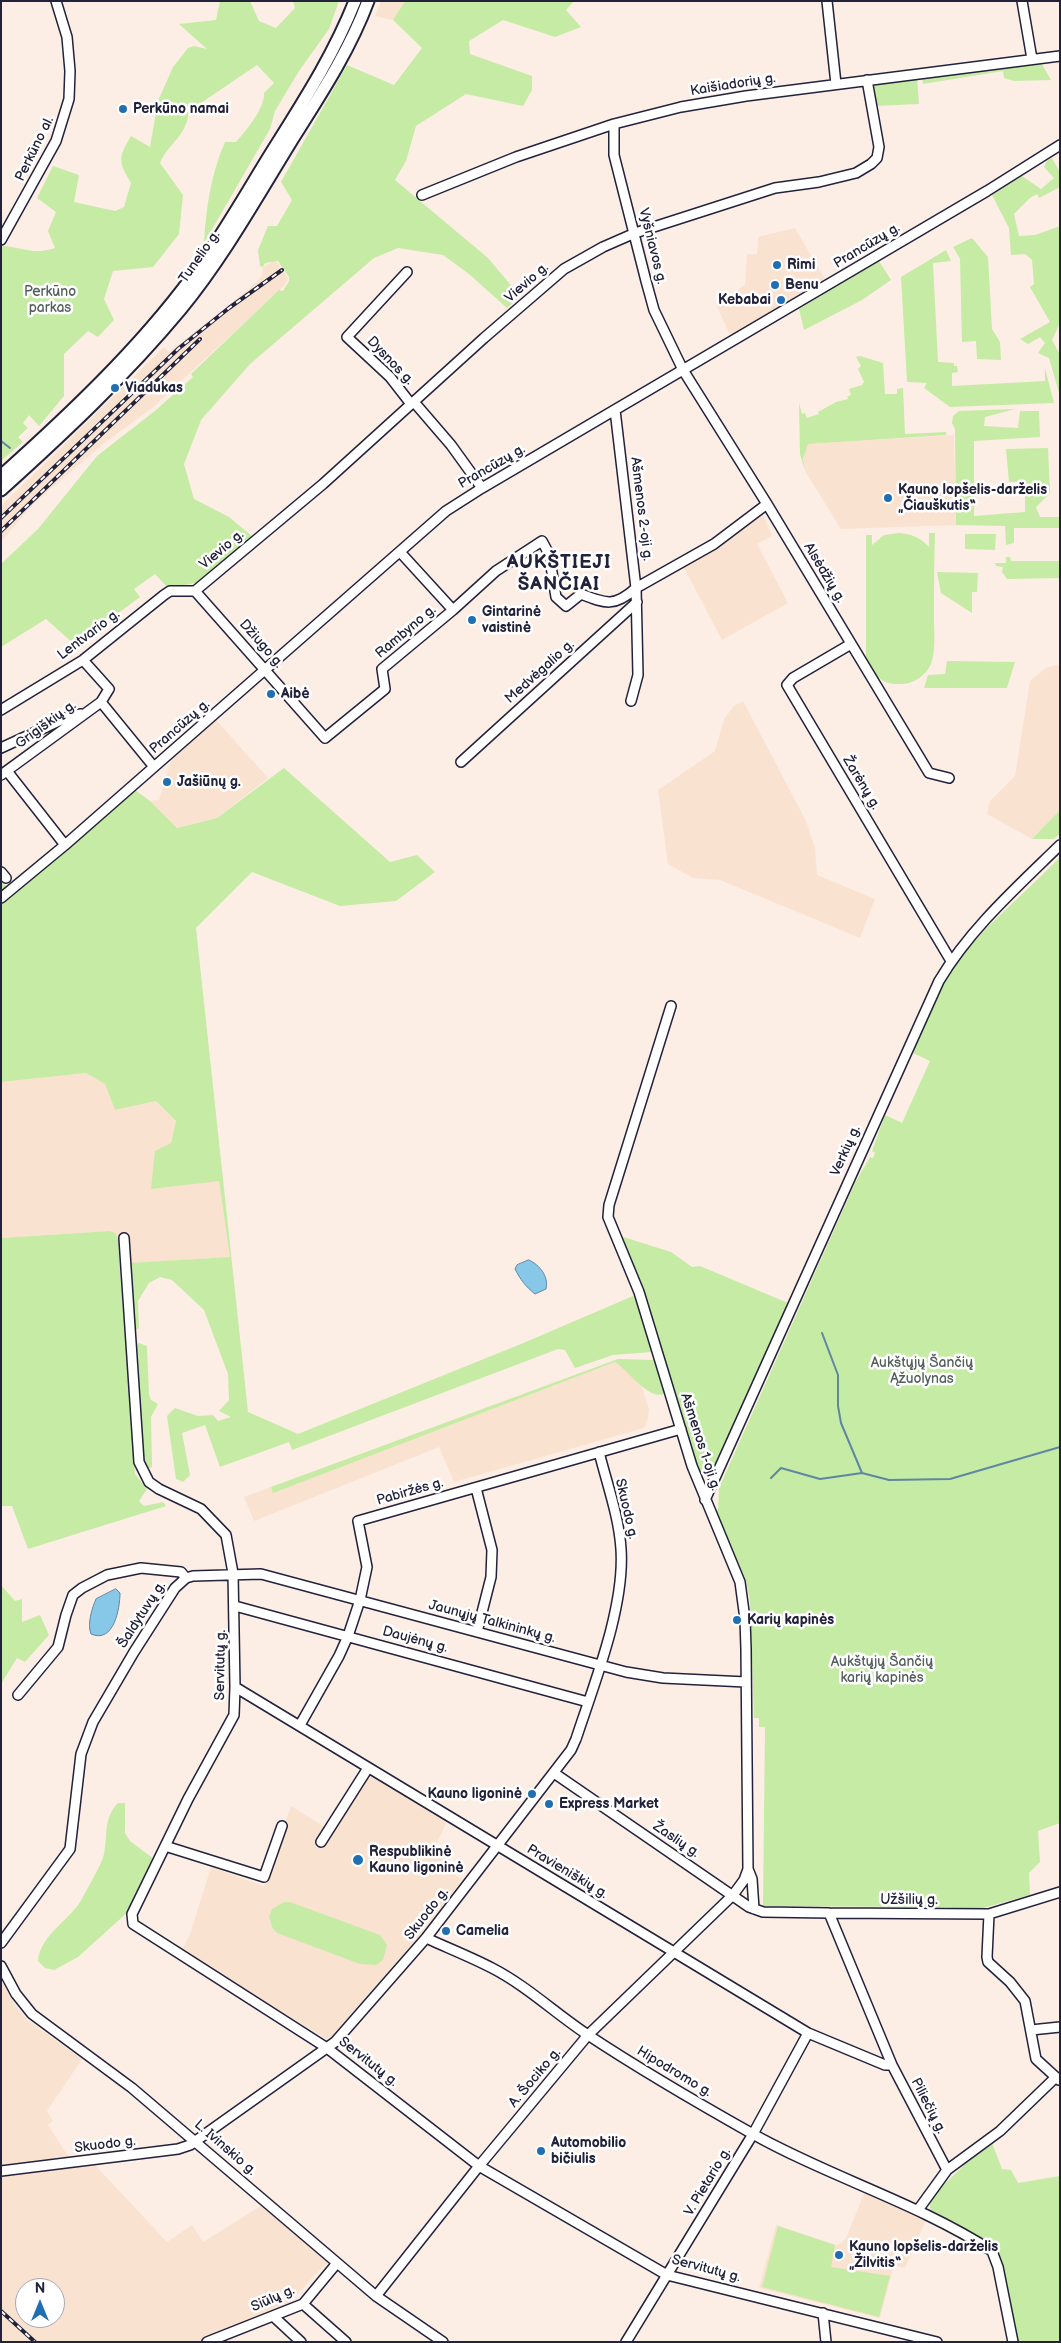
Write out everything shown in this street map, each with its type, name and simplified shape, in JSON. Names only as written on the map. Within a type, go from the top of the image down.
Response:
[{"type":"main road","name":"Tunelio g.","points":[[1,476],[60,422],[145,334],[193,277],[319,76],[341,35],[355,1]]},
{"type":"main road","name":"Tunelio g.","points":[[1,490],[65,431],[153,341],[203,280],[232,239],[333,74],[368,1]]},
{"type":"street","points":[[826,1],[836,84]]},
{"type":"street","points":[[1022,1],[1032,59]]},
{"type":"street","name":"Perkūno al.","points":[[1,240],[44,166],[65,118],[71,88],[70,65],[67,37],[59,2]]},
{"type":"street","name":"Kaišiadorių g.","points":[[422,195],[516,157],[614,124],[709,102],[1060,56]]},
{"type":"street","name":"Vievio g.","points":[[195,591],[271,529],[564,269],[603,246],[635,233],[775,188],[820,182],[865,169],[877,158],[879,147],[867,80]]},
{"type":"street","name":"Vyšniavos g.","points":[[614,124],[614,155],[654,310],[683,370]]},
{"type":"street","name":"Prancūzų g.","points":[[1,898],[65,845],[446,511],[986,191],[1060,145]]},
{"type":"street","name":"Dysnos g.","points":[[407,272],[347,337],[390,377],[451,445],[482,488]]},
{"type":"street","name":"Alsėdžių g.","points":[[683,370],[767,504],[929,773],[950,778]]},
{"type":"street","name":"Ašmenos 2-oji g.","points":[[615,410],[637,602],[638,675],[631,701]]},
{"type":"street","points":[[636,588],[714,544],[767,504]]},
{"type":"street","name":"Rambyno g.","points":[[325,738],[385,689],[382,669],[453,610],[490,576],[542,541],[549,554],[556,597],[566,606],[582,594],[606,604],[626,598],[636,588]]},
{"type":"street","name":"Rambyno g.","points":[[400,552],[453,610]]},
{"type":"street","name":"Lentvario g.","points":[[1,710],[83,660],[170,591],[195,591]]},
{"type":"street","name":"Džiugo g.","points":[[195,591],[325,738]]},
{"type":"street","name":"Medvėgalio g.","points":[[461,762],[637,602]]},
{"type":"street","name":"Žarėnų g.","points":[[851,644],[793,678],[787,685],[951,961]]},
{"type":"street","points":[[83,660],[109,689],[101,702],[154,767]]},
{"type":"street","name":"Grigiškių g.","points":[[65,845],[4,773],[101,702]]},
{"type":"street","points":[[1,748],[70,716],[84,714]]},
{"type":"street","name":"Verkių g.","points":[[705,1500],[913,1034],[951,961],[974,932],[1060,845]]},
{"type":"street","name":"Ašmenos 1-oji g.","points":[[671,1006],[609,1205],[608,1217],[639,1292],[705,1500],[740,1582],[745,1619],[748,1869],[744,1880],[733,1895]]},
{"type":"street","points":[[124,1238],[139,1462],[149,1482],[159,1489],[201,1508],[222,1529],[229,1543],[233,1573]]},
{"type":"street","name":"Pabiržės g.","points":[[300,1726],[348,1636],[360,1600],[367,1568],[358,1521],[681,1429]]},
{"type":"street","name":"Skuodo g.","points":[[1,2171],[178,2149],[197,2141],[335,2042],[426,1938],[571,1750],[588,1702],[618,1592],[621,1550],[616,1518],[599,1452]]},
{"type":"street","points":[[476,1488],[492,1550],[491,1577],[477,1632]]},
{"type":"street","points":[[18,1694],[58,1647],[73,1595],[82,1588],[108,1575],[141,1568],[181,1572],[186,1578]]},
{"type":"street","name":"Šaldytuvų g.","points":[[1,1943],[70,1849],[81,1754],[86,1736],[134,1652],[175,1588],[186,1578],[202,1574],[233,1573]]},
{"type":"street","name":"Jaunųjų Talkininkų g.","points":[[233,1573],[261,1574],[599,1665],[663,1678],[746,1682]]},
{"type":"street","name":"Servitutų g.","points":[[233,1573],[235,1606],[234,1715],[188,1799],[132,1914],[133,1924],[327,2048],[479,2166],[667,2275],[937,2342]]},
{"type":"street","name":"Daujėnų g.","points":[[235,1606],[588,1702]]},
{"type":"street","name":"Pravieniškių g.","points":[[235,1687],[808,2032],[886,2065],[892,2065]]},
{"type":"street","points":[[321,1842],[368,1768]]},
{"type":"street","name":"Žaslių g.","points":[[554,1773],[733,1895]]},
{"type":"street","points":[[165,1846],[264,1877],[282,1826]]},
{"type":"street","points":[[748,1869],[752,1879],[754,1909]]},
{"type":"street","name":"Užšilių g.","points":[[829,1914],[988,1914],[1060,1892]]},
{"type":"street","points":[[733,1895],[754,1909],[775,1913],[829,1914]]},
{"type":"street","name":"A. Šociko g.","points":[[376,2296],[479,2166],[588,2035],[733,1895]]},
{"type":"street","name":"Piliečių g.","points":[[829,1914],[892,2065],[947,2170]]},
{"type":"street","points":[[988,1914],[988,1962],[1020,1992],[1025,2000],[1036,2059],[1058,2079],[1000,2131],[947,2170],[918,2210],[992,2251],[998,2267],[1013,2342]]},
{"type":"street","name":"Hipodromo g.","points":[[426,1938],[492,1968],[588,2035],[686,2097],[753,2134],[817,2166],[918,2210]]},
{"type":"street","name":"L. Ivinskio g.","points":[[1,1966],[16,1994],[32,2014],[100,2062],[197,2141],[376,2296],[443,2342]]},
{"type":"street","points":[[1031,2030],[1060,2027]]},
{"type":"street","name":"V. Pietario g.","points":[[626,2342],[753,2134],[808,2032]]},
{"type":"street","name":"Siūlų g.","points":[[207,2342],[303,2304],[337,2263]]},
{"type":"street","points":[[303,2304],[346,2342]]},
{"type":"street","points":[[823,2313],[826,2342]]},
{"type":"street","points":[[273,2316],[301,2342]]},
{"type":"shaded area","points":[[381,1],[405,1],[393,20],[375,16]]},
{"type":"shaded area","points":[[795,228],[826,281],[734,334],[729,333],[716,304],[745,285],[747,254],[757,254],[758,237]]},
{"type":"shaded area","points":[[272,262],[277,262],[288,278],[285,285],[152,408],[103,444],[32,505],[1,542],[1,506],[164,347],[169,352],[250,288],[262,276],[263,267]]},
{"type":"shaded area","name":"Kauno lopšelis-darželis „Čiauškutis“","points":[[954,435],[956,525],[841,529],[805,471],[803,459],[807,444]]},
{"type":"shaded area","points":[[763,515],[772,536],[757,544],[788,603],[722,640],[684,568]]},
{"type":"shaded area","points":[[1060,666],[1060,810],[1032,839],[987,814],[990,801],[1015,776],[1030,681],[1046,668]]},
{"type":"shaded area","points":[[743,701],[806,821],[815,848],[817,875],[875,899],[860,938],[720,880],[693,878],[668,864],[658,790],[715,751],[724,719],[734,706]]},
{"type":"shaded area","points":[[216,720],[268,778],[217,818],[177,828],[150,801],[159,800],[172,758]]},
{"type":"shaded area","points":[[86,1073],[105,1084],[115,1110],[156,1101],[176,1121],[171,1143],[219,1180],[230,1257],[120,1264],[118,1240],[110,1231],[1,1238],[1,1082]]},
{"type":"shaded area","points":[[615,1362],[626,1369],[642,1387],[649,1409],[644,1428],[454,1482],[439,1447],[254,1521],[244,1497],[271,1487],[273,1492]]},
{"type":"shaded area","points":[[371,1773],[447,1821],[435,1847],[445,1857],[440,1863],[462,1880],[415,1941],[328,2040],[182,1950],[190,1934],[211,1867],[264,1886],[291,1806],[331,1831]]},
{"type":"shaded area","points":[[1,1979],[16,2006],[27,2020],[82,2059],[47,2111],[53,2121],[48,2125],[70,2159],[1,2165]]},
{"type":"shaded area","points":[[95,2165],[167,2242],[192,2225],[203,2242],[264,2204],[329,2261],[289,2304],[198,2342],[1,2342],[1,2176]]},
{"type":"shaded area","name":"Kauno lopšelis-darželis „Žilvitis“","points":[[865,2191],[926,2220],[905,2268],[894,2265],[880,2318],[759,2288],[776,2225],[836,2245],[842,2243],[847,2236]]},
{"type":"green space","name":"Perkūno parkas","points":[[220,1],[250,1],[259,21],[276,28],[295,8],[293,1],[339,1],[329,29],[299,71],[275,111],[270,129],[204,243],[210,191],[216,166],[225,142],[236,142],[245,132],[258,112],[264,93],[274,83],[257,65],[189,111],[181,134],[160,163],[183,195],[179,234],[153,267],[113,271],[104,299],[114,320],[98,337],[88,331],[64,354],[64,396],[39,426],[29,415],[23,423],[28,428],[18,437],[23,442],[1,461],[1,249],[3,246],[35,251],[55,248],[48,231],[56,212],[37,198],[53,166],[79,175],[74,202],[115,211],[124,207],[131,183],[121,160],[127,143],[131,136],[150,147],[158,101],[173,67],[188,48],[194,46],[207,49],[179,24],[216,20]]},
{"type":"green space","points":[[405,1],[574,1],[566,10],[581,27],[555,37],[503,20],[469,41],[470,54],[532,76],[532,90],[523,106],[466,94],[416,126],[406,161],[395,180],[488,258],[520,296],[507,308],[469,274],[443,255],[398,248],[374,258],[250,364],[201,420],[184,464],[194,499],[229,517],[253,537],[195,583],[168,588],[155,574],[134,589],[140,597],[75,645],[46,619],[1,647],[1,564],[38,529],[97,456],[156,410],[193,377],[191,374],[279,290],[283,291],[289,281],[289,277],[278,261],[265,263],[263,267],[260,266],[258,250],[268,226],[277,226],[292,200],[281,182],[347,65],[394,85],[422,48],[393,20]]},
{"type":"green space","points":[[1040,61],[1051,80],[1014,81],[1004,78],[1003,71],[923,84],[922,78]]},
{"type":"green space","points":[[917,78],[919,104],[874,106],[873,84]]},
{"type":"green space","points":[[1052,158],[1060,172],[1060,187],[1039,198],[1037,194],[1030,198],[1014,214],[1019,236],[1035,235],[1060,226],[1060,323],[1052,340],[1060,355],[1060,396],[1049,358],[1038,353],[1045,343],[1040,337],[1028,344],[1020,339],[1050,322],[1030,287],[1034,284],[1032,260],[1025,254],[1011,255],[1009,228],[992,195],[1022,176],[1041,189],[1054,178],[1044,167],[1047,161]]},
{"type":"green space","points":[[972,238],[988,257],[992,329],[1000,342],[1001,360],[977,359],[976,341],[962,342],[960,259],[953,247]]},
{"type":"green space","points":[[946,250],[951,261],[933,263],[938,362],[954,363],[954,366],[957,366],[958,372],[952,373],[952,386],[1045,381],[1045,368],[1054,403],[950,407],[924,388],[927,383],[907,382],[901,277]]},
{"type":"green space","points":[[879,261],[891,280],[862,300],[804,330],[799,309]]},
{"type":"green space","points":[[860,356],[883,363],[885,394],[897,394],[897,389],[903,388],[905,434],[946,432],[946,435],[808,444],[803,459],[805,471],[800,454],[799,403],[802,414],[805,413],[807,418],[819,414],[818,412],[836,402],[848,399],[847,397],[851,395],[849,389],[862,385],[864,382],[858,369],[861,366],[856,357]]},
{"type":"green space","points":[[1015,409],[985,417],[984,426],[1018,428],[1020,411],[1039,411],[1040,437],[974,441],[974,516],[1025,512],[1025,482],[1009,482],[1006,449],[1048,448],[1050,493],[1036,507],[1040,517],[1059,517],[1060,528],[1014,528],[1014,543],[1006,545],[1005,526],[956,525],[955,429],[952,423],[953,416],[959,411]]},
{"type":"green space","points":[[899,533],[915,537],[929,547],[929,533],[935,533],[933,659],[922,676],[913,682],[903,684],[885,682],[877,676],[866,656],[866,535],[872,535],[872,545],[884,535]]},
{"type":"green space","points":[[965,534],[996,534],[995,550],[965,549]]},
{"type":"green space","points":[[1006,557],[1010,557],[1011,561],[1060,561],[1060,578],[1007,579],[1002,572],[1003,567],[996,566],[995,563],[1006,563]]},
{"type":"green space","points":[[937,572],[978,573],[977,592],[972,592],[972,613],[941,593]]},
{"type":"green space","points":[[947,661],[1015,662],[1007,688],[924,688],[928,675],[945,674]]},
{"type":"green space","points":[[284,768],[390,862],[417,855],[435,872],[396,901],[340,906],[252,872],[196,928],[248,1412],[298,1434],[521,1344],[633,1296],[637,1299],[655,1350],[652,1352],[613,1355],[575,1368],[565,1350],[558,1349],[292,1450],[289,1442],[220,1467],[205,1425],[182,1433],[190,1475],[183,1482],[176,1479],[167,1416],[175,1408],[198,1416],[213,1415],[218,1421],[231,1417],[219,1411],[229,1400],[228,1374],[204,1310],[172,1280],[160,1277],[149,1283],[138,1301],[139,1328],[134,1332],[129,1263],[230,1257],[219,1181],[151,1189],[155,1151],[171,1143],[176,1121],[156,1101],[115,1110],[105,1084],[86,1073],[1,1082],[1,881],[13,894],[135,790],[150,801],[177,828],[217,818]]},
{"type":"green space","points":[[1060,810],[1060,834],[1054,839],[1032,839]]},
{"type":"green space","points":[[1060,857],[1060,1823],[1038,1831],[1040,1862],[1029,1873],[1030,1895],[972,1911],[947,1907],[763,1906],[765,1727],[759,1727],[759,1718],[754,1718],[750,1601],[746,1580],[716,1510],[718,1510],[719,1488],[855,1183],[870,1157],[873,1158],[875,1153],[872,1151],[885,1115],[902,1123],[930,1061],[913,1053],[943,986],[966,951]]},
{"type":"green space","points":[[110,1231],[115,1233],[118,1240],[135,1474],[147,1489],[139,1501],[144,1506],[163,1502],[166,1506],[28,1549],[12,1506],[1,1506],[1,1238]]},
{"type":"green space","points":[[620,1236],[671,1252],[692,1267],[700,1266],[788,1303],[710,1477],[699,1473]]},
{"type":"green space","points":[[139,1343],[147,1346],[149,1394],[151,1400],[158,1404],[151,1417],[152,1467],[148,1469],[143,1465],[134,1345]]},
{"type":"green space","points":[[618,1359],[656,1360],[664,1394],[658,1395],[645,1389],[615,1362],[273,1493],[271,1487]]},
{"type":"green space","points":[[1,1585],[15,1601],[22,1599],[22,1622],[40,1615],[49,1635],[25,1662],[17,1658],[1,1684]]},
{"type":"green space","points":[[118,1803],[125,1803],[125,1833],[130,1841],[154,1859],[129,1911],[78,1957],[54,1970],[45,1968],[38,1961],[40,1952],[50,1935],[77,1907],[82,1899],[104,1854],[108,1821]]},
{"type":"green space","points":[[284,1902],[290,1902],[380,1935],[387,1945],[383,1960],[376,1965],[360,1964],[277,1933],[273,1929],[269,1917],[272,1909]]},
{"type":"green space","points":[[992,2143],[1002,2169],[1011,2170],[1018,2183],[1060,2176],[1060,2342],[1017,2342],[1000,2260],[994,2244],[931,2213],[929,2199],[984,2146]]},
{"type":"green space","points":[[778,2226],[835,2245],[831,2267],[890,2276],[879,2317],[762,2287]]},
{"type":"water","points":[[529,1260],[540,1268],[545,1276],[547,1285],[546,1289],[535,1294],[524,1283],[515,1269],[517,1265]]},
{"type":"water","points":[[116,1589],[120,1593],[120,1599],[114,1623],[105,1634],[99,1636],[91,1634],[90,1621],[96,1599]]},
{"type":"waterway","points":[[1,441],[10,448]]},
{"type":"waterway","points":[[822,1333],[838,1375],[838,1406],[841,1423],[862,1473]]},
{"type":"waterway","points":[[771,1478],[781,1468],[820,1479],[862,1473],[889,1480],[950,1479],[1060,1447]]},
{"type":"railway","points":[[1,518],[178,349],[229,308],[282,270]]},
{"type":"railway","points":[[1,531],[200,339]]},
{"type":"railway","points":[[1,2311],[35,2342]]},
{"type":"place","name":"Perkūno namai","points":[[123,109]]},
{"type":"place","name":"Rimi","points":[[777,265]]},
{"type":"place","name":"Benu","points":[[775,285]]},
{"type":"place","name":"Kebabai","points":[[781,300]]},
{"type":"place","name":"Viadukas","points":[[115,388]]},
{"type":"place","name":"Kauno lopšelis-darželis „Čiauškutis“","points":[[888,498]]},
{"type":"place","name":"Gintarinė vaistinė","points":[[472,620]]},
{"type":"place","name":"Aibė","points":[[271,694]]},
{"type":"place","name":"Jašiūnų g.","points":[[167,782]]},
{"type":"place","name":"Karių kapinės","points":[[737,1620]]},
{"type":"place","name":"Kauno ligoninė","points":[[532,1794]]},
{"type":"place","name":"Express Market","points":[[549,1804]]},
{"type":"place","name":"Respublikinė Kauno ligoninė","points":[[358,1860]]},
{"type":"place","name":"Camelia","points":[[446,1931]]},
{"type":"place","name":"Automobilio bičiulis","points":[[541,2151]]},
{"type":"place","name":"Kauno lopšelis-darželis „Žilvitis“","points":[[839,2255]]},
{"type":"district","name":"AUKŠTIEJI ŠANČIAI","points":[[559,574]]},
{"type":"park label","name":"Aukštųjų Šančių Ąžuolynas","points":[[922,1372]]},
{"type":"park label","name":"Aukštųjų Šančių karių kapinės","points":[[882,1670]]}]
